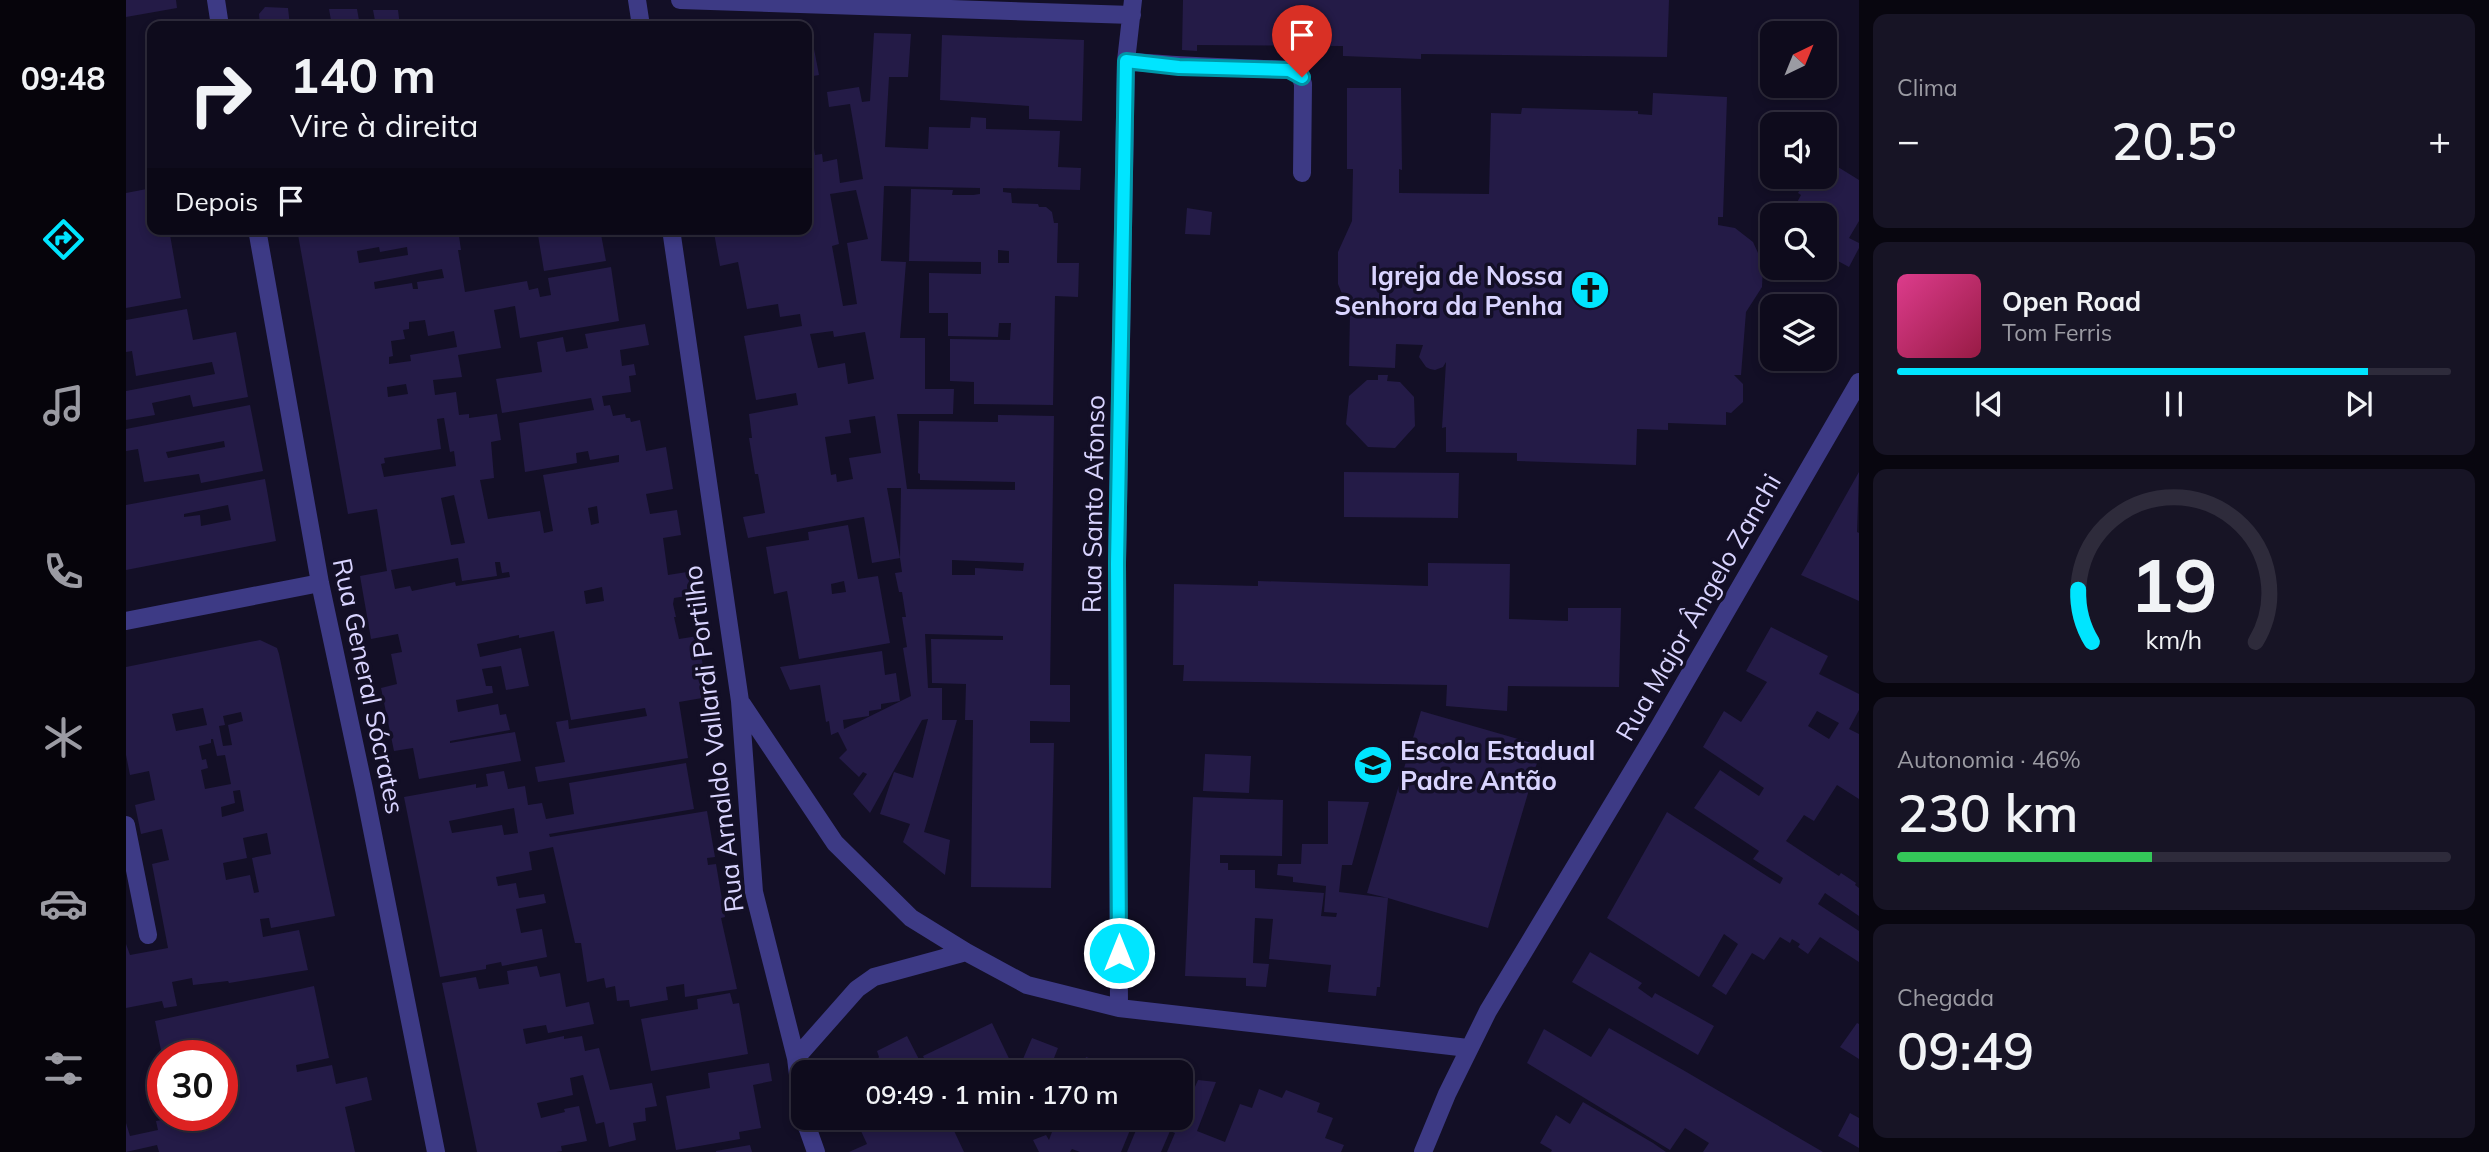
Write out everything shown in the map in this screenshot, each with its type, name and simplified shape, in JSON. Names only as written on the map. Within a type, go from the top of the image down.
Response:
[{"type":"street","points":[[216,0],[219,21]]},
{"type":"street","points":[[637,0],[640,21]]},
{"type":"street","points":[[680,0],[1133,7]]},
{"type":"street","name":"Rua Santo Afonso","points":[[1119,1009],[1117,563],[1126,61],[1133,7]]},
{"type":"street","points":[[1126,61],[1179,67],[1236,67],[1296,72],[1302,77],[1304,84],[1302,173]]},
{"type":"street","name":"Rua General Sócrates","points":[[258,235],[320,583],[367,802],[436,1152]]},
{"type":"street","name":"Rua Arnaldo Vallardi Portilho","points":[[672,235],[740,701],[754,892],[796,1058]]},
{"type":"street","name":"Rua Major Ângelo Zanchi","points":[[1423,1152],[1468,1048],[1488,1011],[1659,727],[1859,382]]},
{"type":"street","points":[[126,621],[320,583]]},
{"type":"street","points":[[740,701],[835,843],[911,918],[1027,985],[1119,1009],[1468,1048]]},
{"type":"street","points":[[126,825],[148,935]]},
{"type":"street","points":[[796,1058],[857,989],[874,977],[966,952]]},
{"type":"street","name":"Rua Arnaldo Vallardi Portilho","points":[[808,1130],[816,1152]]},
{"type":"building","points":[[126,0],[176,0],[177,8],[126,17]]},
{"type":"building","points":[[1183,0],[1669,0],[1667,57],[1421,54],[1421,59],[1343,56],[1343,46],[1197,45],[1197,51],[1182,50]]},
{"type":"building","points":[[265,7],[288,8],[289,21],[260,21],[259,14]]},
{"type":"building","points":[[329,9],[357,9],[359,21],[331,21]]},
{"type":"building","points":[[373,10],[398,10],[399,21],[375,21]]},
{"type":"building","points":[[874,33],[911,34],[908,77],[889,77],[885,147],[928,149],[929,127],[970,128],[971,117],[986,118],[986,129],[1060,131],[1058,167],[1081,168],[1080,190],[1003,188],[1003,192],[1011,193],[1012,203],[1038,204],[1039,207],[1046,207],[1052,212],[1054,223],[1058,223],[1057,263],[1079,263],[1078,297],[1055,296],[1053,405],[974,404],[974,382],[950,381],[950,339],[1010,340],[1011,323],[999,323],[998,337],[948,336],[948,313],[929,313],[929,273],[981,274],[981,262],[909,261],[911,189],[953,190],[952,195],[973,195],[980,194],[980,188],[884,186],[881,261],[906,262],[900,338],[925,338],[925,389],[954,389],[953,414],[897,414],[907,489],[1015,490],[1015,482],[920,480],[919,421],[998,422],[998,415],[1054,416],[1050,685],[1070,685],[1070,722],[1030,721],[1030,743],[1054,743],[1051,888],[971,887],[973,720],[965,720],[966,684],[932,683],[931,639],[1003,640],[1003,636],[925,634],[928,688],[942,688],[942,720],[957,720],[924,832],[950,840],[945,875],[903,842],[910,824],[880,814],[894,772],[913,778],[928,719],[922,720],[870,813],[853,794],[867,774],[863,772],[859,777],[839,758],[847,750],[838,732],[831,735],[820,685],[790,690],[780,667],[882,651],[885,675],[896,673],[900,701],[881,704],[881,709],[869,711],[869,716],[843,720],[844,729],[911,696],[903,648],[907,647],[902,617],[906,617],[902,592],[899,592],[895,573],[902,572],[900,558],[872,563],[864,517],[748,538],[743,517],[765,513],[749,438],[752,438],[749,414],[798,405],[796,393],[756,400],[744,336],[802,326],[800,314],[780,317],[778,304],[747,309],[738,262],[720,266],[714,235],[812,235],[812,149],[815,155],[822,154],[823,162],[837,159],[840,183],[863,179],[850,104],[829,107],[827,92],[859,87],[862,102],[870,101]],"holes":[[[856,190],[868,239],[847,243],[857,304],[843,306],[832,246],[839,244],[830,194]],[[998,250],[1009,251],[1009,263],[998,263]],[[833,331],[834,337],[865,332],[874,379],[848,384],[845,363],[818,368],[810,334]],[[875,416],[881,453],[849,458],[853,479],[837,482],[836,474],[831,475],[825,437],[851,433],[849,420]],[[887,488],[901,488],[900,558]],[[952,560],[1024,563],[1023,571],[975,568],[975,575],[952,575]]]},
{"type":"building","points":[[942,35],[1084,40],[1082,121],[1029,119],[1029,106],[940,100]]},
{"type":"building","points":[[812,49],[819,75],[812,76]]},
{"type":"building","points":[[1347,88],[1401,88],[1402,170],[1399,169],[1399,193],[1489,194],[1491,113],[1521,114],[1522,108],[1638,111],[1638,114],[1652,115],[1653,93],[1727,97],[1723,217],[1718,217],[1718,225],[1735,228],[1753,242],[1760,257],[1760,280],[1762,280],[1762,287],[1746,312],[1741,375],[1734,375],[1743,384],[1743,402],[1731,413],[1726,412],[1726,425],[1668,423],[1668,430],[1637,429],[1636,465],[1517,461],[1517,453],[1446,452],[1446,427],[1442,428],[1446,362],[1443,367],[1430,369],[1419,357],[1423,345],[1396,344],[1395,368],[1349,366],[1350,313],[1338,284],[1338,252],[1352,221],[1353,169],[1347,169]]},
{"type":"building","points":[[1837,166],[1859,180],[1859,221],[1849,238],[1859,243],[1859,248],[1849,267],[1837,260],[1837,203],[1797,203],[1801,195],[1798,193],[1800,189],[1837,189]]},
{"type":"building","points":[[147,189],[147,235],[170,235],[181,298],[126,308],[126,193]]},
{"type":"building","points":[[1187,208],[1212,212],[1210,235],[1185,234]]},
{"type":"building","points":[[298,235],[459,235],[461,250],[458,250],[465,292],[527,281],[529,290],[538,288],[540,297],[551,295],[548,278],[611,267],[619,321],[520,338],[515,306],[494,310],[501,348],[458,355],[462,377],[433,380],[435,395],[456,392],[459,415],[469,414],[469,418],[497,414],[501,440],[491,442],[494,478],[480,480],[488,519],[540,511],[544,533],[553,531],[543,475],[619,462],[619,455],[590,460],[588,451],[576,453],[577,463],[525,472],[519,423],[594,410],[591,398],[502,413],[496,379],[542,372],[537,342],[563,337],[566,352],[588,348],[585,334],[645,324],[649,345],[620,350],[622,366],[634,364],[636,375],[629,376],[631,392],[602,396],[604,406],[610,405],[613,416],[625,414],[631,422],[640,420],[646,451],[666,447],[673,489],[646,494],[650,514],[677,510],[681,535],[663,538],[668,575],[687,572],[692,595],[674,598],[674,617],[679,639],[698,636],[708,697],[679,702],[688,758],[538,782],[535,767],[565,762],[556,722],[568,720],[569,729],[647,716],[645,708],[571,720],[554,631],[477,644],[480,657],[521,648],[529,686],[506,690],[501,666],[482,669],[486,686],[492,686],[493,693],[456,700],[458,712],[498,704],[500,715],[506,714],[510,730],[450,743],[515,732],[521,761],[419,779],[413,748],[394,751],[381,688],[397,684],[391,654],[402,652],[398,634],[371,639],[360,576],[387,571],[377,509],[348,514]],"holes":[[[379,247],[380,252],[407,247],[408,255],[359,263],[357,251]],[[442,269],[444,278],[417,282],[418,289],[413,289],[412,283],[375,289],[374,282]],[[425,320],[428,336],[454,331],[457,347],[410,355],[411,361],[389,364],[389,357],[393,356],[391,341],[405,339],[403,330],[409,329],[409,322]],[[406,384],[408,394],[388,397],[387,387]],[[444,418],[450,452],[454,451],[456,466],[384,477],[381,464],[385,463],[384,458],[441,449],[437,419]],[[454,495],[465,543],[451,545],[441,498]],[[597,506],[599,523],[591,525],[588,508]],[[458,558],[462,581],[497,576],[495,562],[500,562],[502,573],[509,572],[510,577],[456,586],[455,582],[412,591],[410,586],[395,589],[391,570]],[[602,587],[604,601],[586,604],[584,591]]]},
{"type":"building","points":[[538,235],[601,235],[606,261],[544,271]]},
{"type":"building","points":[[187,309],[193,340],[236,332],[248,397],[193,407],[190,395],[152,403],[155,415],[126,420],[126,391],[215,374],[212,362],[136,376],[132,351],[126,352],[126,320]]},
{"type":"building","points":[[1378,375],[1388,375],[1387,381],[1400,382],[1414,397],[1415,426],[1395,448],[1368,447],[1346,424],[1349,396],[1367,380],[1378,380]]},
{"type":"building","points":[[250,405],[263,471],[201,483],[199,474],[144,482],[138,449],[126,451],[126,429]],"holes":[[[224,441],[225,447],[168,458],[166,452]]]},
{"type":"building","points":[[1344,472],[1459,473],[1458,518],[1344,517]]},
{"type":"building","points":[[1859,472],[1857,532],[1859,601],[1801,575]]},
{"type":"building","points":[[265,479],[276,541],[126,570],[126,505]],"holes":[[[228,505],[231,520],[201,526],[200,515],[184,517],[184,514]]]},
{"type":"building","points":[[848,525],[858,579],[878,576],[890,643],[799,659],[787,591],[774,594],[766,547],[809,540],[808,532]],"holes":[[[844,581],[846,592],[832,594],[831,584]]]},
{"type":"building","points":[[1428,563],[1510,564],[1509,619],[1568,621],[1568,608],[1621,608],[1619,687],[1508,686],[1507,711],[1446,706],[1447,685],[1183,681],[1184,665],[1173,665],[1174,584],[1258,586],[1258,581],[1428,586]]},
{"type":"building","points":[[1771,627],[1828,656],[1819,674],[1859,694],[1859,710],[1849,729],[1859,734],[1859,799],[1837,785],[1814,821],[1804,815],[1786,841],[1839,876],[1841,873],[1856,883],[1859,888],[1859,916],[1825,893],[1818,904],[1859,931],[1859,962],[1820,937],[1808,954],[1792,939],[1790,943],[1780,937],[1764,960],[1752,953],[1726,995],[1712,986],[1738,944],[1724,934],[1699,977],[1607,918],[1667,812],[1780,884],[1783,878],[1753,859],[1759,851],[1694,808],[1720,770],[1759,796],[1764,788],[1703,747],[1724,711],[1741,722],[1767,682],[1746,671]],"holes":[[[1817,711],[1839,723],[1829,739],[1808,726]]]},
{"type":"building","points":[[260,640],[277,648],[335,916],[271,928],[269,918],[260,919],[263,937],[299,930],[308,970],[229,983],[193,985],[192,978],[172,982],[177,1006],[164,1008],[162,1001],[126,1008],[126,944],[130,955],[168,948],[152,864],[169,860],[162,829],[141,834],[135,805],[155,800],[149,771],[130,775],[126,755],[126,667]],"holes":[[[203,708],[207,725],[176,731],[172,714]],[[241,712],[243,721],[228,725],[232,745],[223,746],[219,726],[225,725],[223,716]],[[213,739],[217,756],[225,755],[231,784],[205,789],[201,770],[208,768],[206,759],[202,760],[199,746],[211,743]],[[240,790],[244,811],[222,817],[221,807],[235,803],[233,791]],[[267,833],[271,854],[252,858],[259,892],[254,893],[250,875],[226,880],[223,863],[247,858],[243,838]]]},
{"type":"building","points":[[1421,711],[1542,746],[1488,928],[1367,893]]},
{"type":"building","points":[[1205,754],[1251,756],[1249,793],[1203,791]]},
{"type":"building","points":[[686,763],[694,809],[549,834],[550,837],[707,811],[715,857],[707,858],[708,865],[716,864],[725,917],[721,918],[737,989],[685,997],[684,984],[666,987],[668,1000],[630,1007],[629,1000],[617,1001],[615,986],[606,988],[604,978],[587,982],[581,943],[575,943],[553,847],[529,852],[532,870],[496,877],[498,886],[516,883],[519,898],[544,894],[546,903],[516,909],[521,933],[542,929],[547,957],[502,966],[501,962],[486,965],[486,969],[440,977],[404,797],[476,784],[476,788],[488,786],[486,774],[504,771],[508,789],[525,786],[528,805],[542,803],[546,819],[574,814],[569,783]],"holes":[[[514,808],[518,833],[504,835],[502,825],[452,833],[449,821]]]},
{"type":"building","points":[[1193,797],[1283,800],[1282,856],[1220,855],[1220,863],[1228,863],[1228,870],[1255,870],[1255,888],[1324,893],[1321,916],[1336,917],[1337,913],[1324,912],[1326,886],[1293,882],[1293,877],[1277,875],[1278,864],[1301,864],[1302,844],[1328,844],[1328,801],[1369,802],[1352,865],[1342,865],[1339,892],[1388,898],[1380,987],[1377,987],[1376,996],[1328,992],[1331,965],[1269,959],[1273,919],[1255,918],[1253,963],[1269,964],[1266,987],[1246,986],[1246,978],[1185,976]]},
{"type":"building","points":[[1590,952],[1642,983],[1638,988],[1652,998],[1655,993],[1714,1026],[1698,1055],[1572,982]]},
{"type":"building","points":[[537,966],[540,977],[560,973],[566,1007],[589,1002],[594,1024],[548,1033],[546,1025],[523,1029],[526,1044],[564,1036],[564,1039],[582,1036],[585,1051],[599,1048],[610,1090],[652,1083],[657,1106],[645,1108],[646,1121],[633,1123],[636,1140],[609,1147],[604,1122],[596,1124],[583,1075],[570,1078],[573,1095],[537,1103],[541,1118],[579,1106],[587,1141],[561,1146],[562,1151],[556,1152],[477,1152],[442,983],[476,977],[479,989],[509,984],[507,971]]},
{"type":"building","points":[[314,986],[329,1058],[296,1065],[297,1072],[332,1065],[336,1084],[367,1077],[372,1100],[345,1107],[355,1152],[159,1152],[157,1145],[126,1152],[126,1123],[130,1136],[153,1131],[238,1131],[238,1040],[159,1040],[155,1021]]},
{"type":"building","points":[[730,993],[733,1004],[739,1003],[748,1054],[651,1071],[641,1019],[698,1009],[697,999]]},
{"type":"building","points":[[992,1023],[1010,1060],[925,1060],[923,1056]]},
{"type":"building","points":[[1857,1023],[1859,1024],[1859,1059],[1840,1047]]},
{"type":"building","points":[[1609,1028],[1823,1152],[1703,1152],[1709,1143],[1685,1128],[1670,1150],[1527,1063],[1544,1029],[1591,1057]]},
{"type":"building","points":[[907,1036],[919,1060],[877,1060],[877,1051]]},
{"type":"building","points":[[1032,1038],[1058,1048],[1053,1060],[1023,1060]]},
{"type":"building","points":[[769,1063],[772,1081],[753,1085],[761,1128],[739,1132],[740,1139],[676,1150],[666,1096],[710,1088],[708,1073]]},
{"type":"building","points":[[1198,1080],[1216,1082],[1197,1131],[1225,1142],[1240,1104],[1252,1108],[1259,1089],[1282,1098],[1286,1090],[1320,1103],[1317,1112],[1333,1118],[1325,1138],[1344,1145],[1341,1152],[1167,1152],[1175,1133],[1170,1131],[1161,1152],[1127,1152],[1136,1130],[1193,1130],[1193,1092]]},
{"type":"building","points":[[1583,1102],[1666,1152],[1551,1152],[1552,1150],[1540,1143],[1556,1115],[1570,1124]]},
{"type":"building","points":[[1850,1113],[1859,1118],[1859,1148],[1838,1136]]},
{"type":"building","points":[[954,1130],[964,1152],[849,1152],[867,1144],[861,1131]]},
{"type":"building","points":[[1053,1130],[1130,1130],[1121,1152],[1080,1152],[1072,1149],[1070,1152],[1039,1152],[1033,1140],[1046,1135],[1049,1140]]},
{"type":"building","points":[[750,1145],[752,1152],[716,1152],[716,1151]]},
{"type":"place","name":"Igreja de Nossa Senhora da Penha","points":[[1590,290]]},
{"type":"place","name":"Escola Estadual Padre Antão","points":[[1373,765]]},
{"type":"route","points":[[1119,953],[1117,563],[1126,61],[1179,67],[1289,70],[1302,77]]}]
